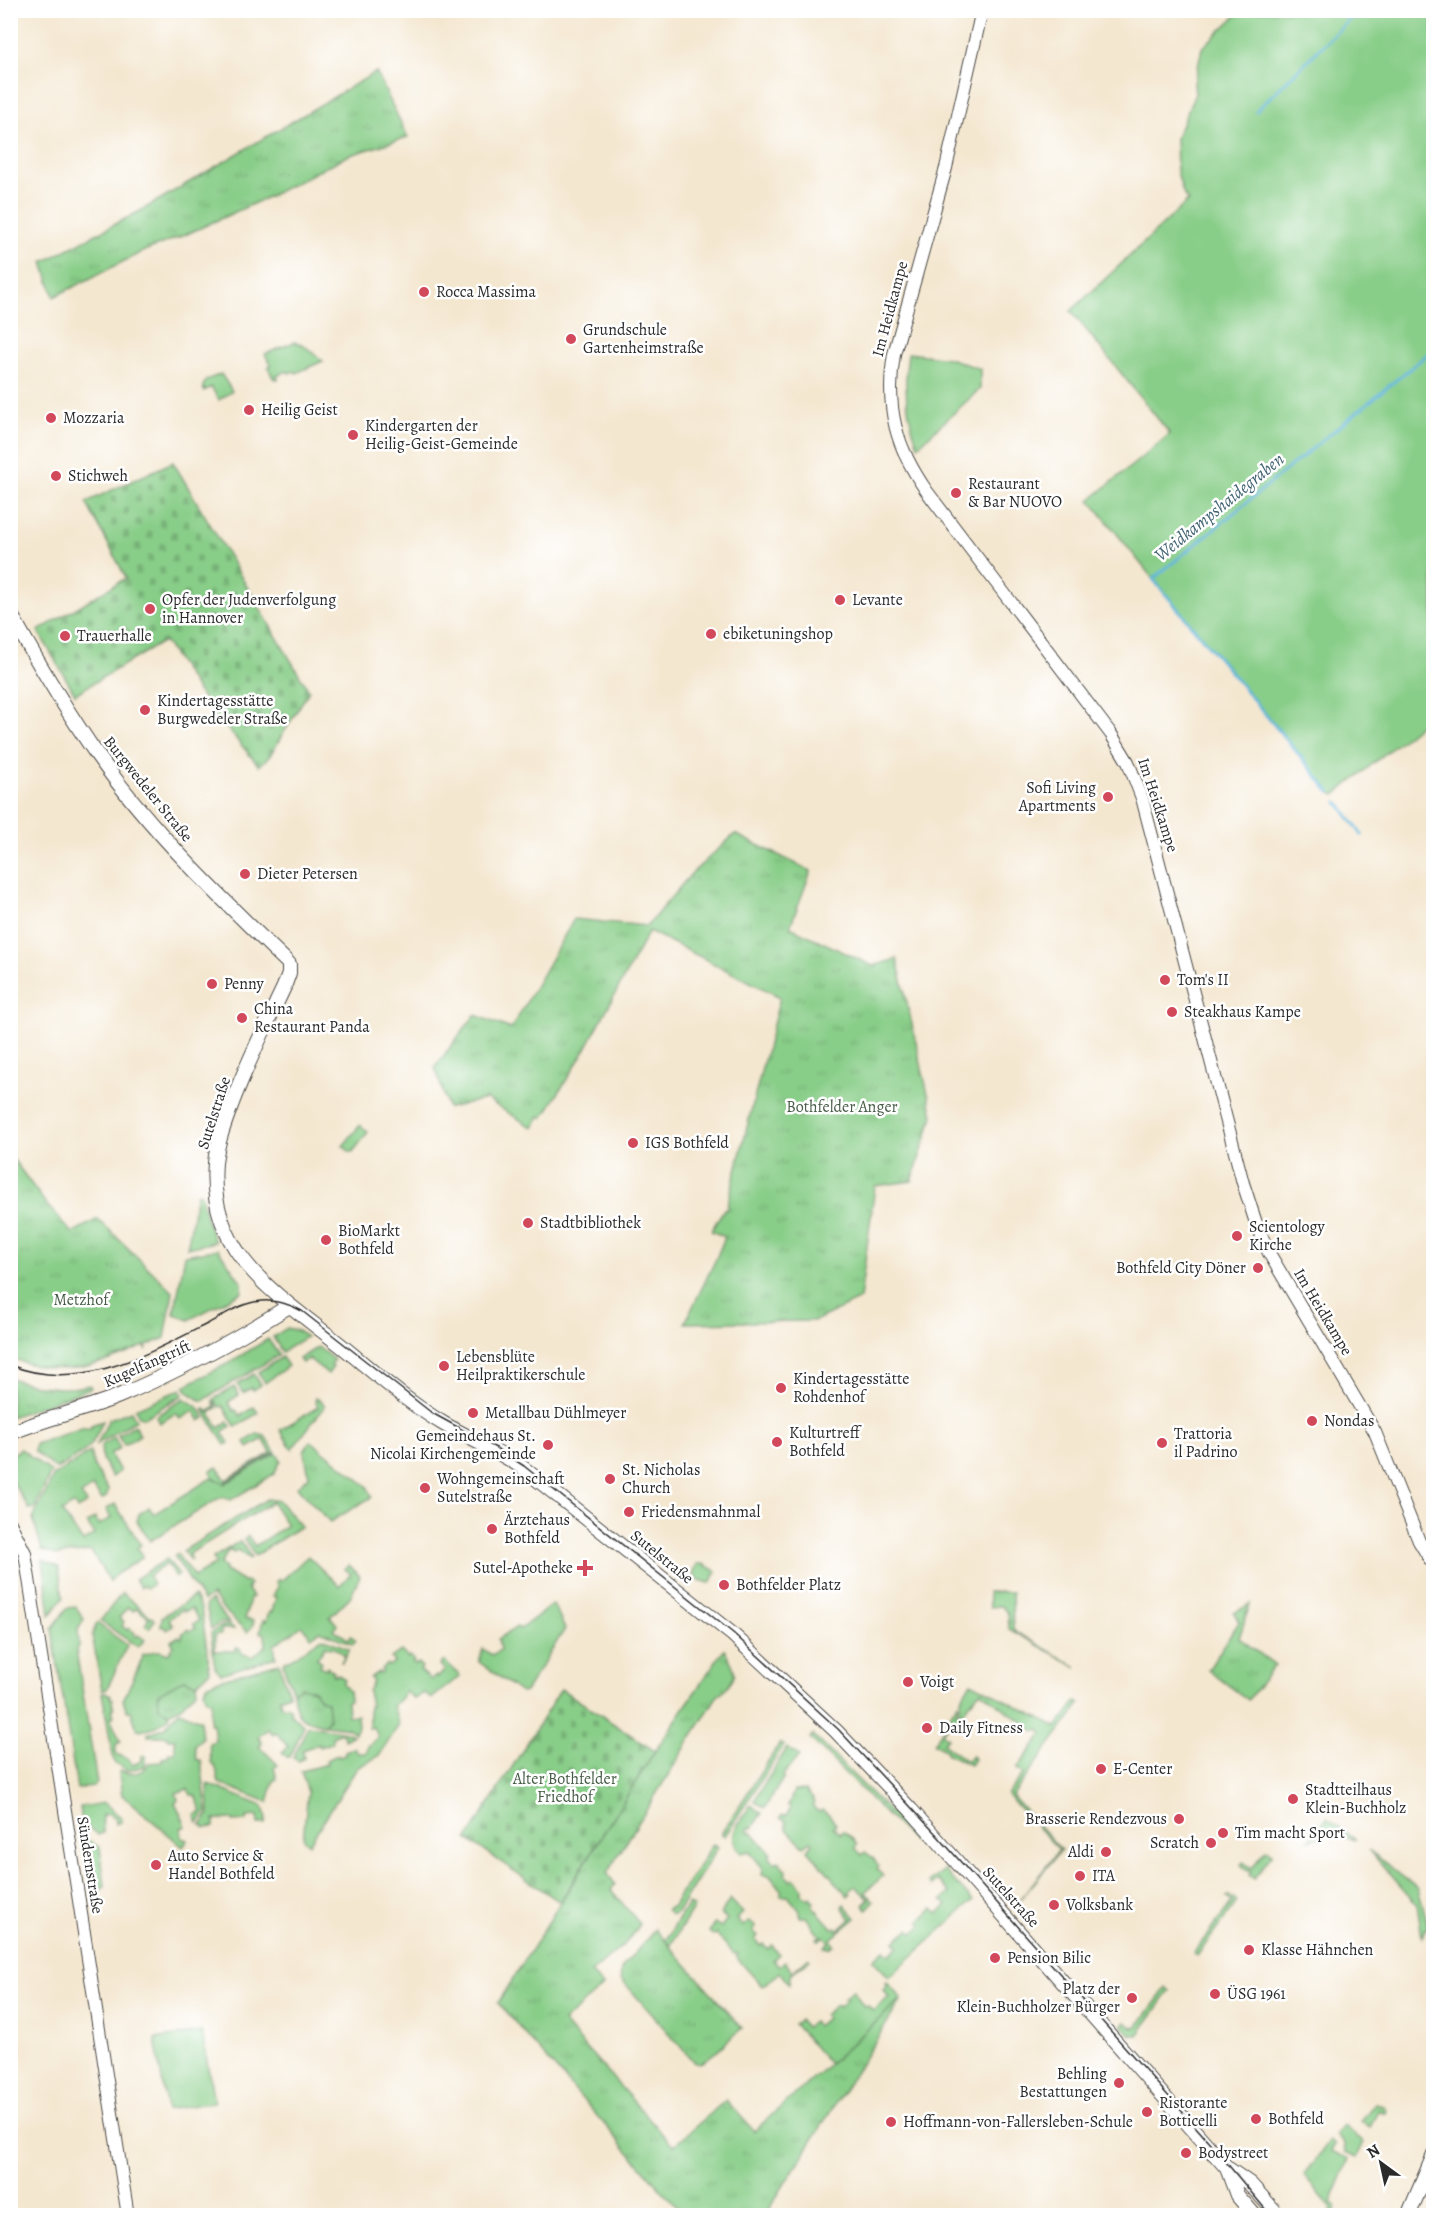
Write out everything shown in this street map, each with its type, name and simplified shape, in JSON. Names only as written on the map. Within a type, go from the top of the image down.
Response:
[{"type":"main road","name":"Burgwedeler Straße","points":[[10,613],[76,724],[141,812],[203,879],[289,964]]},
{"type":"main road","name":"Sutelstraße","points":[[289,964],[289,973],[284,987],[240,1084],[217,1149],[215,1186],[219,1216],[231,1242],[254,1275],[289,1306],[430,1415],[523,1468],[732,1634],[784,1681],[904,1802],[1227,2168],[1250,2184],[1279,2216]]},
{"type":"main road","name":"Kugelfangtrift","points":[[10,1433],[106,1401],[176,1371],[221,1348],[289,1306]]},
{"type":"main road","points":[[1407,2216],[1434,2155]]},
{"type":"main road","name":"Sutelstraße","points":[[1227,2168],[1237,2195],[1255,2216]]},
{"type":"street","name":"Im Heidkampe","points":[[982,10],[944,178],[894,354],[890,375],[893,420],[900,443],[914,474],[1111,734],[1128,762],[1143,802],[1243,1183],[1256,1223],[1283,1279],[1375,1432],[1419,1541],[1434,1566]]},
{"type":"street","name":"Sündernstraße","points":[[10,1523],[25,1553],[128,2216]]},
{"type":"green space","points":[[1241,11],[1433,11],[1433,714],[1335,795],[1330,792],[1153,579],[1090,500],[1170,434],[1071,311],[1188,201],[1183,193],[1177,172],[1176,138],[1195,94],[1194,83],[1202,48]]},
{"type":"green space","points":[[376,72],[408,137],[347,156],[268,197],[144,251],[54,297],[43,262],[142,210]]},
{"type":"green space","points":[[294,342],[302,344],[323,361],[296,373],[287,371],[277,376],[278,379],[273,378],[268,367],[271,365],[265,354]]},
{"type":"green space","points":[[908,353],[949,358],[980,369],[980,389],[918,446],[907,400]]},
{"type":"green space","points":[[221,374],[232,391],[219,400],[211,387],[204,391],[203,386],[206,380]]},
{"type":"green space","points":[[173,462],[309,691],[269,757],[259,766],[209,707],[164,641],[75,694],[38,631],[126,578],[86,502]]},
{"type":"green space","name":"Bothfelder Anger","points":[[735,834],[811,871],[790,927],[873,966],[897,959],[933,1116],[912,1181],[875,1186],[860,1299],[815,1321],[685,1323],[725,1237],[711,1231],[724,1209],[726,1210],[780,997],[649,931],[585,1050],[543,1118],[540,1116],[533,1128],[486,1099],[448,1108],[435,1067],[475,1015],[511,1029],[574,919],[647,926],[691,874]]},
{"type":"green space","points":[[360,1125],[368,1132],[353,1152],[350,1152],[343,1146]]},
{"type":"green space","name":"Metzhof","points":[[10,1155],[46,1204],[72,1233],[98,1219],[173,1292],[165,1338],[146,1346],[147,1350],[144,1346],[110,1360],[79,1368],[47,1368],[11,1358]]},
{"type":"green space","points":[[197,1193],[201,1194],[206,1218],[215,1242],[187,1248]]},
{"type":"green space","points":[[218,1249],[242,1283],[242,1292],[189,1320],[174,1314],[185,1255]]},
{"type":"green space","points":[[287,1328],[298,1331],[306,1337],[282,1352],[273,1337]]},
{"type":"green space","points":[[268,1339],[279,1355],[202,1401],[188,1392],[184,1386],[227,1364]]},
{"type":"green space","points":[[318,1347],[334,1360],[331,1365],[333,1367],[328,1374],[309,1359],[302,1363],[299,1359]]},
{"type":"green space","points":[[282,1357],[288,1366],[265,1383],[258,1372]]},
{"type":"green space","points":[[254,1374],[261,1385],[243,1393],[237,1384]]},
{"type":"green space","points":[[10,1378],[50,1387],[70,1388],[90,1385],[91,1388],[11,1417]]},
{"type":"green space","points":[[234,1387],[239,1395],[228,1402],[234,1411],[236,1410],[240,1416],[254,1407],[258,1413],[236,1427],[223,1406],[219,1407],[214,1399]]},
{"type":"green space","points":[[181,1389],[183,1395],[144,1418],[139,1416],[135,1409]]},
{"type":"green space","points":[[184,1398],[199,1408],[205,1418],[200,1421],[194,1411],[180,1419],[176,1413],[160,1423],[156,1416]]},
{"type":"green space","points":[[316,1398],[321,1400],[325,1406],[292,1449],[280,1430],[318,1407]]},
{"type":"green space","points":[[213,1400],[217,1408],[210,1413],[219,1428],[227,1421],[231,1426],[222,1432],[229,1443],[225,1445],[203,1409],[205,1408],[208,1412],[215,1407]]},
{"type":"green space","points":[[131,1411],[136,1420],[97,1444],[109,1419]]},
{"type":"green space","points":[[103,1421],[90,1446],[80,1455],[56,1469],[34,1451],[35,1444],[85,1427],[86,1429],[92,1427],[91,1425]]},
{"type":"green space","points":[[134,1425],[140,1435],[124,1445],[118,1435]]},
{"type":"green space","points":[[257,1434],[265,1436],[275,1452],[224,1483],[214,1478],[210,1471],[217,1467],[226,1480],[271,1453],[263,1439],[248,1448],[245,1442]]},
{"type":"green space","points":[[114,1437],[120,1448],[110,1454],[120,1471],[112,1477],[102,1459],[101,1446]]},
{"type":"green space","points":[[311,1441],[367,1486],[372,1497],[330,1522],[297,1487],[309,1476],[304,1451]]},
{"type":"green space","points":[[21,1449],[51,1472],[35,1508],[29,1509],[11,1479],[11,1455]]},
{"type":"green space","points":[[90,1452],[95,1468],[108,1490],[107,1496],[102,1500],[93,1487],[81,1495],[87,1503],[77,1509],[74,1504],[62,1512],[83,1542],[94,1534],[87,1523],[95,1518],[99,1525],[111,1518],[106,1509],[115,1504],[141,1545],[137,1548],[143,1557],[115,1575],[110,1582],[91,1551],[57,1555],[42,1550],[33,1518],[54,1475]]},
{"type":"green space","points":[[276,1453],[281,1460],[274,1474],[231,1500],[221,1497],[150,1541],[137,1521],[139,1514],[149,1507],[154,1514],[211,1478],[225,1484]]},
{"type":"green space","points":[[267,1499],[279,1501],[301,1526],[255,1556],[244,1540],[248,1536],[255,1546],[287,1525],[272,1502],[189,1554],[192,1560],[183,1551]]},
{"type":"green space","points":[[240,1541],[251,1557],[250,1559],[237,1550],[234,1553],[229,1550],[220,1564],[225,1568],[224,1570],[250,1584],[247,1588],[253,1597],[250,1598],[245,1619],[254,1621],[247,1632],[212,1595],[203,1601],[174,1556],[177,1554],[194,1577],[216,1564],[213,1558]]},
{"type":"green space","points":[[308,1556],[339,1586],[351,1574],[345,1569],[349,1565],[360,1576],[350,1597],[330,1617],[337,1624],[333,1629],[348,1639],[351,1636],[356,1641],[353,1644],[320,1631],[311,1637],[302,1626],[274,1645],[276,1657],[221,1674],[215,1667],[211,1633],[221,1626],[230,1625],[234,1629],[221,1629],[221,1634],[215,1635],[215,1651],[236,1651],[236,1648],[240,1648],[241,1653],[252,1657],[266,1646],[265,1634],[260,1632],[263,1620],[266,1621],[269,1612],[272,1612],[276,1597],[273,1596],[278,1586],[275,1582],[279,1579],[281,1581]]},
{"type":"green space","points":[[167,1559],[179,1575],[176,1577],[167,1564],[149,1576],[153,1584],[147,1588],[140,1587],[135,1579]]},
{"type":"green space","points":[[43,1560],[59,1567],[63,1598],[50,1615]]},
{"type":"green space","points":[[697,1564],[703,1564],[716,1571],[710,1583],[699,1580],[693,1574]]},
{"type":"green space","points":[[988,1592],[1012,1592],[1013,1628],[1016,1632],[1077,1667],[1009,1629],[1008,1613],[1001,1606],[990,1607]]},
{"type":"green space","points":[[122,1593],[155,1620],[149,1628],[145,1625],[149,1618],[136,1608],[133,1611],[128,1607],[119,1618],[124,1622],[122,1626],[127,1630],[129,1628],[136,1637],[138,1635],[145,1640],[138,1647],[100,1621]]},
{"type":"green space","points":[[194,1596],[201,1608],[210,1671],[196,1684],[184,1679],[159,1708],[169,1713],[170,1717],[157,1726],[141,1731],[137,1729],[131,1711],[127,1711],[123,1700],[142,1655],[155,1651],[168,1654],[174,1646],[171,1641],[179,1636],[181,1638],[182,1634],[189,1629],[190,1631],[196,1628],[193,1624],[199,1620],[191,1608],[185,1612],[183,1609],[169,1619],[173,1626],[167,1630],[161,1627],[162,1617]]},
{"type":"green space","points":[[211,1600],[229,1623],[220,1623],[211,1629],[206,1605]]},
{"type":"green space","points":[[553,1604],[565,1629],[525,1692],[521,1693],[479,1662],[483,1649],[492,1655],[500,1650],[498,1639],[517,1627],[520,1629]]},
{"type":"green space","points":[[1250,1604],[1239,1638],[1275,1665],[1248,1700],[1208,1670],[1239,1622],[1234,1613]]},
{"type":"green space","points":[[76,1607],[84,1619],[78,1630],[79,1646],[76,1649],[97,1783],[93,1787],[77,1789],[52,1629],[67,1608]]},
{"type":"green space","points":[[97,1623],[127,1645],[107,1689],[102,1690],[92,1635]]},
{"type":"green space","points":[[322,1638],[350,1649],[342,1662],[345,1655],[333,1647],[325,1646],[317,1658],[322,1662],[320,1666],[326,1669],[327,1667],[334,1672],[335,1676],[337,1674],[345,1679],[343,1683],[349,1692],[350,1700],[347,1701],[348,1716],[357,1715],[358,1727],[355,1733],[348,1728],[324,1725],[329,1719],[295,1691],[293,1692],[283,1665],[285,1661]]},
{"type":"green space","points":[[724,1649],[733,1665],[732,1680],[716,1698],[607,1873],[615,1884],[611,1890],[640,1924],[630,1939],[591,1973],[603,1986],[563,2022],[673,2146],[726,2100],[754,2131],[902,1999],[765,2215],[684,2215],[498,2003],[655,1751]]},
{"type":"green space","points":[[401,1651],[408,1658],[410,1656],[416,1665],[418,1663],[422,1667],[420,1670],[431,1680],[445,1670],[440,1665],[444,1661],[460,1676],[431,1699],[424,1693],[414,1699],[406,1692],[393,1706],[399,1725],[379,1756],[357,1768],[309,1844],[303,1839],[308,1792],[301,1771],[327,1764],[326,1760],[345,1755],[345,1752],[355,1748],[357,1753],[367,1753],[368,1746],[378,1737],[374,1727],[369,1728],[369,1706],[371,1706],[368,1691],[373,1682],[370,1678],[380,1673],[387,1664],[389,1666],[394,1662],[391,1658]]},
{"type":"green space","points":[[279,1663],[289,1694],[279,1698],[282,1707],[287,1706],[291,1709],[290,1713],[304,1726],[290,1757],[282,1752],[288,1747],[276,1732],[273,1734],[268,1729],[258,1737],[262,1743],[259,1746],[278,1765],[274,1768],[277,1779],[274,1780],[268,1802],[219,1783],[216,1768],[211,1762],[209,1743],[215,1741],[213,1724],[210,1724],[211,1701],[206,1699],[204,1690],[208,1684],[215,1681]]},
{"type":"green space","points":[[184,1679],[196,1684],[197,1690],[181,1707],[169,1713],[159,1708],[158,1694]]},
{"type":"green space","points":[[971,1682],[1057,1727],[1076,1702],[1080,1704],[1012,1796],[1061,1850],[1016,1905],[1059,1850],[1007,1795],[1023,1774],[1017,1769],[1043,1734],[1038,1729],[1036,1732],[980,1691],[959,1717],[961,1699]]},
{"type":"green space","points":[[301,1687],[314,1690],[320,1699],[327,1702],[329,1719],[324,1725],[304,1719],[297,1712],[293,1692]]},
{"type":"green space","name":"Alter Bothfelder Friedhof","points":[[561,1689],[655,1751],[560,1902],[467,1839]]},
{"type":"green space","points":[[105,1692],[113,1699],[114,1716],[110,1718],[121,1742],[116,1744],[116,1754],[129,1759],[132,1765],[142,1761],[142,1756],[146,1756],[145,1766],[127,1771],[114,1762],[102,1693]]},
{"type":"green space","points":[[958,1702],[957,1718],[960,1720],[956,1725],[950,1721],[942,1733],[948,1738],[943,1744],[967,1761],[972,1756],[974,1759],[970,1765],[934,1744]]},
{"type":"green space","points":[[179,1711],[200,1720],[202,1738],[195,1745],[197,1760],[201,1760],[207,1812],[198,1823],[195,1815],[202,1812],[195,1795],[191,1795],[188,1789],[176,1793],[178,1800],[175,1802],[186,1826],[181,1828],[182,1838],[188,1840],[183,1847],[122,1795],[119,1774],[120,1771],[132,1773],[140,1771],[149,1763],[162,1762],[162,1758],[175,1752],[175,1739],[168,1739],[167,1736],[148,1736],[148,1733],[164,1728]]},
{"type":"green space","points":[[308,1726],[353,1735],[345,1740],[342,1733],[332,1737],[333,1742],[302,1750],[304,1758],[298,1761],[293,1758]]},
{"type":"green space","points":[[813,1735],[918,1840],[915,1843],[810,1738]]},
{"type":"green space","points":[[780,1743],[784,1745],[725,1836],[721,1834]]},
{"type":"green space","points":[[787,1748],[799,1756],[783,1775],[784,1777],[765,1808],[754,1801]]},
{"type":"green space","points":[[208,1784],[263,1806],[265,1824],[258,1824],[258,1816],[246,1817],[246,1821],[214,1820],[214,1827],[205,1828],[201,1825],[209,1814]]},
{"type":"green space","points":[[805,1790],[813,1799],[812,1806],[819,1812],[822,1810],[830,1816],[836,1824],[833,1827],[841,1834],[843,1831],[851,1837],[857,1845],[855,1848],[862,1855],[865,1852],[873,1858],[878,1866],[876,1869],[883,1876],[865,1892],[874,1901],[867,1909],[863,1905],[869,1899],[855,1886],[849,1891],[851,1893],[848,1896],[808,1850],[813,1843],[811,1841],[804,1846],[786,1829],[786,1821],[780,1818],[782,1815],[786,1816],[791,1808],[788,1806],[794,1791]]},
{"type":"green space","points":[[104,1803],[122,1818],[121,1822],[116,1824],[115,1817],[111,1817],[111,1814],[102,1815],[103,1833],[98,1835],[82,1823],[80,1807]]},
{"type":"green space","points":[[751,1805],[762,1813],[752,1828],[748,1828],[748,1832],[753,1833],[771,1854],[769,1856],[775,1863],[778,1861],[787,1871],[785,1874],[791,1881],[794,1879],[803,1889],[801,1892],[807,1899],[810,1897],[814,1902],[812,1905],[833,1929],[836,1927],[839,1930],[851,1919],[842,1907],[844,1904],[856,1918],[831,1939],[834,1945],[829,1948],[824,1947],[829,1942],[824,1936],[818,1941],[816,1938],[821,1937],[806,1917],[800,1917],[800,1911],[788,1896],[781,1896],[781,1890],[770,1876],[762,1875],[763,1868],[749,1851],[741,1853],[736,1846],[734,1834]]},
{"type":"green space","points":[[1327,1818],[1356,1840],[1331,1834],[1309,1840]]},
{"type":"green space","points":[[84,1837],[100,1848],[105,1886],[94,1896]]},
{"type":"green space","points":[[713,1844],[718,1847],[677,1913],[672,1915],[666,1911],[672,1907]]},
{"type":"green space","points":[[1267,1849],[1273,1853],[1254,1879],[1249,1875],[1251,1872],[1241,1865],[1243,1862],[1252,1868]]},
{"type":"green space","points":[[1369,1850],[1418,1889],[1428,1924],[1422,1937],[1417,1905]]},
{"type":"green space","points":[[944,1870],[973,1901],[889,1977],[873,1960],[884,1950],[889,1955],[899,1946],[895,1941],[909,1929],[913,1933],[922,1925],[919,1921],[933,1908],[938,1913],[947,1905],[942,1900],[950,1893],[938,1880],[932,1886],[929,1883]]},
{"type":"green space","points":[[1227,1897],[1237,1902],[1197,1956],[1193,1954],[1232,1902]]},
{"type":"green space","points":[[730,1899],[743,1913],[737,1919],[743,1926],[750,1921],[756,1928],[753,1931],[758,1936],[755,1939],[760,1946],[763,1944],[768,1949],[772,1945],[779,1954],[773,1960],[779,1966],[785,1961],[792,1972],[808,1958],[810,1960],[790,1974],[789,1984],[780,1973],[762,1986],[736,1957],[737,1953],[734,1954],[716,1934],[709,1932],[715,1923],[721,1927],[727,1919],[721,1914]]},
{"type":"green space","points":[[688,1904],[694,1907],[670,1946],[665,1941]]},
{"type":"green space","points":[[655,1929],[742,2028],[705,2061],[699,2063],[693,2061],[621,1979],[620,1974],[623,1967]]},
{"type":"green space","points":[[887,1982],[902,1999],[829,2064],[794,2024],[800,2020],[806,2027],[813,2022],[817,2026],[826,2018],[824,2015],[836,2005],[839,2007],[846,2000],[844,1998],[853,1990],[864,2007],[867,2005],[873,2011],[889,1997],[883,1990]]},
{"type":"green space","points":[[1166,1988],[1170,1991],[1138,2035],[1131,2035],[1122,2025],[1126,2022],[1132,2028],[1137,2027]]},
{"type":"green space","points":[[202,2032],[214,2102],[167,2110],[155,2039]]},
{"type":"green space","points":[[1374,2104],[1384,2106],[1386,2110],[1385,2113],[1378,2110],[1370,2128],[1361,2121]]},
{"type":"green space","points":[[1344,2126],[1364,2142],[1357,2157],[1345,2152],[1344,2144],[1336,2135]]},
{"type":"green space","points":[[1330,2140],[1335,2144],[1331,2151],[1349,2159],[1331,2203],[1336,2206],[1334,2216],[1330,2215],[1332,2209],[1304,2175]]},
{"type":"waterway","points":[[1256,111],[1359,10]]},
{"type":"waterway","name":"Weidkampshaidegraben","points":[[1330,792],[1153,579],[1434,349]]},
{"type":"waterway","name":"Weidkampshaidegraben","points":[[1338,802],[1362,835]]},
{"type":"tram line","points":[[10,1365],[36,1373],[61,1375],[87,1373],[136,1358],[247,1304],[272,1301],[287,1304],[302,1311],[432,1413],[524,1466],[733,1633],[838,1729],[936,1834],[1210,2143],[1271,2216]]},
{"type":"tram line","points":[[1425,2216],[1434,2196]]},
{"type":"place","name":"Rocca Massima","points":[[424,292]]},
{"type":"place","name":"Grundschule Gartenheimstraße","points":[[571,339]]},
{"type":"place","name":"Heilig Geist","points":[[249,410]]},
{"type":"place","name":"Mozzaria","points":[[51,418]]},
{"type":"place","name":"Kindergarten der Heilig-Geist-Gemeinde","points":[[353,435]]},
{"type":"place","name":"Stichweh","points":[[56,476]]},
{"type":"place","name":"Restaurant & Bar NUOVO","points":[[956,493]]},
{"type":"place","name":"Levante","points":[[840,600]]},
{"type":"place","name":"Opfer der Judenverfolgung in Hannover","points":[[150,609]]},
{"type":"place","name":"ebiketuningshop","points":[[711,634]]},
{"type":"place","name":"Trauerhalle","points":[[65,636]]},
{"type":"place","name":"Kindertagesstätte Burgwedeler Straße","points":[[145,710]]},
{"type":"place","name":"Sofi Living Apartments","points":[[1108,797]]},
{"type":"place","name":"Dieter Petersen","points":[[245,874]]},
{"type":"place","name":"Tom's II","points":[[1165,980]]},
{"type":"place","name":"Penny","points":[[212,984]]},
{"type":"place","name":"Steakhaus Kampe","points":[[1172,1012]]},
{"type":"place","name":"China Restaurant Panda","points":[[242,1018]]},
{"type":"place","name":"IGS Bothfeld","points":[[633,1143]]},
{"type":"place","name":"Stadtbibliothek","points":[[528,1223]]},
{"type":"place","name":"Scientology Kirche","points":[[1237,1236]]},
{"type":"place","name":"BioMarkt Bothfeld","points":[[326,1240]]},
{"type":"place","name":"Bothfeld City Döner","points":[[1258,1268]]},
{"type":"place","name":"Lebensblüte Heilpraktikerschule","points":[[444,1366]]},
{"type":"place","name":"Kindertagesstätte Rohdenhof","points":[[781,1388]]},
{"type":"place","name":"Metallbau Dühlmeyer","points":[[473,1413]]},
{"type":"place","name":"Nondas","points":[[1312,1421]]},
{"type":"place","name":"Kulturtreff Bothfeld","points":[[777,1442]]},
{"type":"place","name":"Trattoria il Padrino","points":[[1162,1443]]},
{"type":"place","name":"Gemeindehaus St. Nicolai Kirchengemeinde","points":[[548,1445]]},
{"type":"place","name":"St. Nicholas Church","points":[[610,1479]]},
{"type":"place","name":"Wohngemeinschaft Sutelstraße","points":[[425,1488]]},
{"type":"place","name":"Friedensmahnmal","points":[[629,1512]]},
{"type":"place","name":"Ärztehaus Bothfeld","points":[[492,1529]]},
{"type":"place","name":"Sutel-Apotheke","points":[[585,1568]]},
{"type":"place","name":"Bothfelder Platz","points":[[724,1585]]},
{"type":"place","name":"Voigt","points":[[908,1682]]},
{"type":"place","name":"Daily Fitness","points":[[927,1728]]},
{"type":"place","name":"E-Center","points":[[1101,1769]]},
{"type":"place","name":"Stadtteilhaus Klein-Buchholz","points":[[1293,1799]]},
{"type":"place","name":"Brasserie Rendezvous","points":[[1179,1819]]},
{"type":"place","name":"Tim macht Sport","points":[[1223,1833]]},
{"type":"place","name":"Scratch","points":[[1211,1843]]},
{"type":"place","name":"Aldi","points":[[1106,1852]]},
{"type":"place","name":"Auto Service & Handel Bothfeld","points":[[156,1865]]},
{"type":"place","name":"ITA","points":[[1080,1876]]},
{"type":"place","name":"Volksbank","points":[[1054,1905]]},
{"type":"place","name":"Klasse Hähnchen","points":[[1249,1950]]},
{"type":"place","name":"Pension Bilic","points":[[995,1958]]},
{"type":"place","name":"ÜSG 1961","points":[[1215,1994]]},
{"type":"place","name":"Platz der Klein-Buchholzer Bürger","points":[[1132,1998]]},
{"type":"place","name":"Behling Bestattungen","points":[[1119,2083]]},
{"type":"place","name":"Ristorante Botticelli","points":[[1147,2112]]},
{"type":"place","name":"Bothfeld","points":[[1256,2119]]},
{"type":"place","name":"Hoffmann-von-Fallersleben-Schule","points":[[891,2122]]},
{"type":"place","name":"Bodystreet","points":[[1186,2153]]}]
